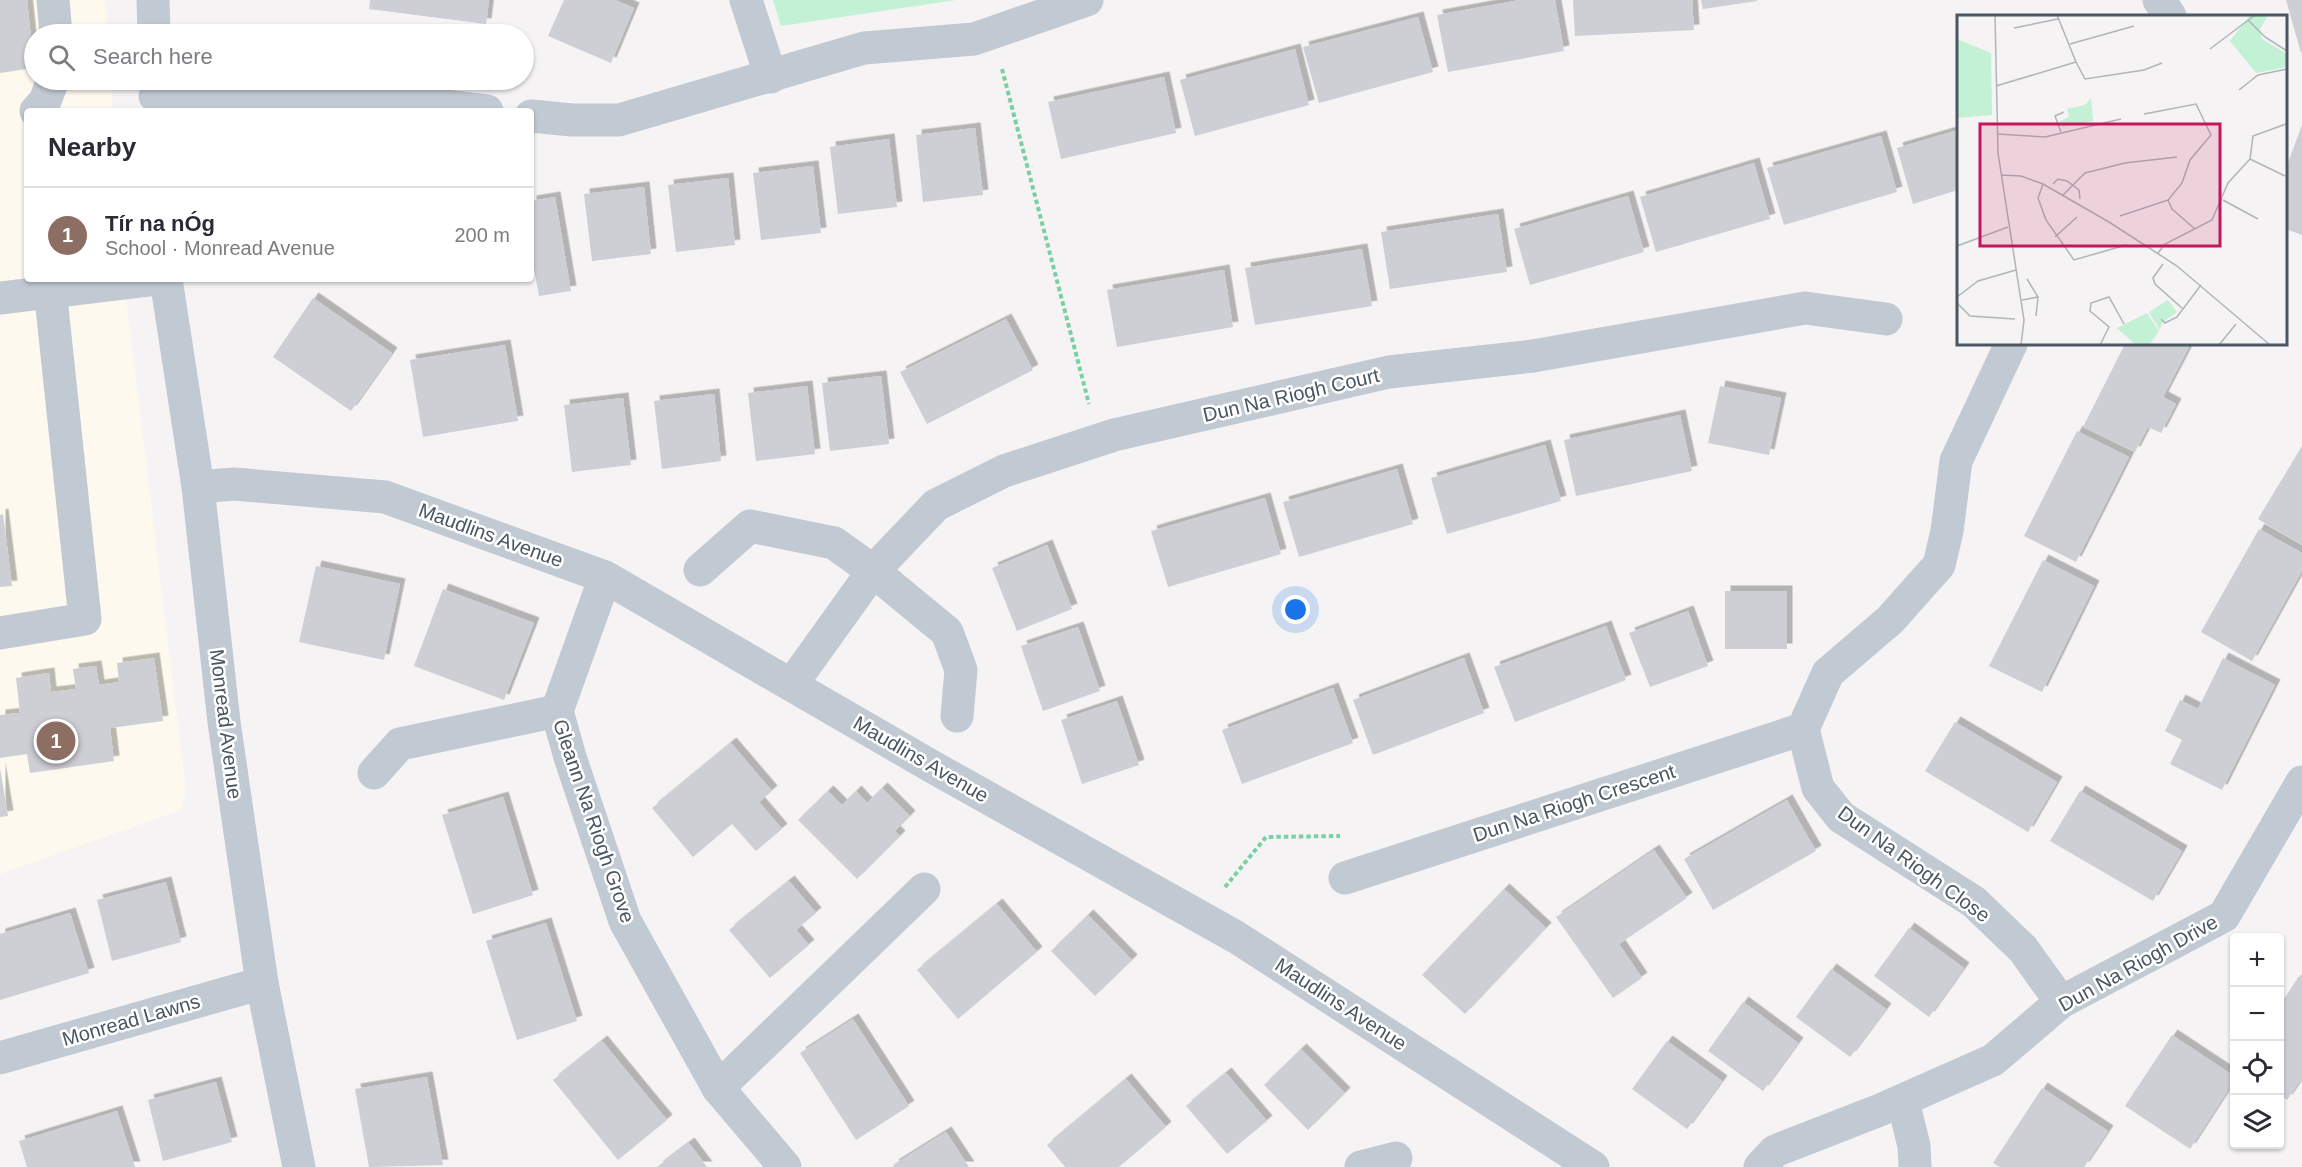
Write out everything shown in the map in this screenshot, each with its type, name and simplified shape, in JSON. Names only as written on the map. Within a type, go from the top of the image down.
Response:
[{"type":"street","points":[[53,0],[55,24]]},
{"type":"street","points":[[153,0],[154,24]]},
{"type":"street","points":[[746,0],[771,77]]},
{"type":"street","points":[[534,116],[572,120],[619,120],[864,48],[974,39],[1087,0]]},
{"type":"street","points":[[2159,0],[2169,15]]},
{"type":"street","points":[[39,108],[45,101],[49,90]]},
{"type":"street","points":[[155,95],[436,108]]},
{"type":"street","points":[[0,298],[50,285],[103,282]]},
{"type":"street","name":"Monread Avenue","points":[[166,282],[198,487],[224,722],[262,983],[299,1167]]},
{"type":"street","points":[[0,633],[85,619],[50,285]]},
{"type":"street","name":"Dun Na Riogh Court","points":[[792,684],[873,571],[936,505],[1004,471],[1126,432],[1389,372],[1533,356],[1805,308],[1886,319]]},
{"type":"street","points":[[1803,729],[1828,673],[1890,620],[1939,565],[1947,531],[1956,461],[2011,345]]},
{"type":"street","name":"Maudlins Avenue","points":[[198,487],[234,484],[385,497],[605,577],[931,766],[1236,937],[1593,1167]]},
{"type":"street","points":[[700,570],[750,526],[834,543],[873,571],[948,632],[961,670],[957,716]]},
{"type":"street","name":"Gleann Na Riogh Grove","points":[[605,577],[557,711],[626,921],[718,1088],[785,1167]]},
{"type":"street","points":[[374,773],[400,744],[557,711]]},
{"type":"street","name":"Dun Na Riogh Crescent","points":[[1345,878],[1803,729]]},
{"type":"street","name":"Dun Na Riogh Close","points":[[1803,729],[1818,788],[1841,817],[1974,902],[2023,949],[2061,1002]]},
{"type":"street","name":"Dun Na Riogh Drive","points":[[1760,1167],[1775,1151],[1903,1101],[1993,1060],[2061,1002],[2224,915],[2302,782]]},
{"type":"street","points":[[718,1088],[924,889]]},
{"type":"street","name":"Monread Lawns","points":[[0,1058],[262,983]]},
{"type":"street","points":[[1903,1101],[1914,1146],[1915,1167]]},
{"type":"street","points":[[1360,1167],[1396,1158]]},
{"type":"path","points":[[992,33],[1098,440]]},
{"type":"path","points":[[1225,887],[1266,837],[1347,836]]},
{"type":"shaded area","points":[[0,0],[105,0],[107,24],[24,24],[24,90],[112,90],[113,108],[24,108],[24,282],[124,282],[186,791],[181,810],[0,874]]},
{"type":"green space","points":[[773,0],[956,0],[781,26]]},
{"type":"building","points":[[0,0],[27,0],[29,24],[24,24],[24,69],[0,73]]},
{"type":"building","points":[[370,0],[489,0],[486,24],[369,9]]},
{"type":"building","points":[[564,0],[615,0],[634,8],[611,63],[548,36]]},
{"type":"building","points":[[1520,0],[1555,0],[1564,51],[1448,72],[1437,15]]},
{"type":"building","points":[[1573,0],[1692,0],[1694,30],[1575,36]]},
{"type":"building","points":[[1701,0],[1757,0],[1757,1],[1703,9]]},
{"type":"building","points":[[2286,0],[2302,0],[2301,53]]},
{"type":"building","points":[[1418,17],[1433,72],[1319,103],[1303,47]]},
{"type":"building","points":[[1295,49],[1309,105],[1195,136],[1180,80]]},
{"type":"building","points":[[1164,77],[1176,133],[1061,159],[1048,102]]},
{"type":"building","points":[[2302,125],[2302,235],[2287,229],[2287,165]]},
{"type":"building","points":[[975,128],[983,195],[923,202],[916,135]]},
{"type":"building","points":[[1957,130],[1957,190],[1913,204],[1897,148]]},
{"type":"building","points":[[1881,136],[1897,192],[1784,225],[1767,168]]},
{"type":"building","points":[[889,139],[897,207],[838,214],[830,147]]},
{"type":"building","points":[[1754,163],[1770,219],[1656,252],[1640,197]]},
{"type":"building","points":[[813,166],[821,233],[761,240],[753,173]]},
{"type":"building","points":[[728,178],[735,245],[676,252],[668,185]]},
{"type":"building","points":[[644,187],[651,254],[592,261],[584,194]]},
{"type":"building","points":[[1628,196],[1644,252],[1530,285],[1514,229]]},
{"type":"building","points":[[555,197],[571,291],[539,296],[534,269],[534,200]]},
{"type":"building","points":[[1498,214],[1507,272],[1390,289],[1381,232]]},
{"type":"building","points":[[1362,249],[1372,306],[1255,325],[1245,268]]},
{"type":"building","points":[[1224,270],[1233,327],[1117,347],[1107,290]]},
{"type":"building","points":[[313,298],[392,353],[351,411],[273,357]]},
{"type":"building","points":[[1006,319],[1033,370],[927,424],[900,372]]},
{"type":"building","points":[[505,345],[518,421],[423,437],[410,360]]},
{"type":"building","points":[[2124,345],[2184,345],[2189,347],[2163,397],[2176,404],[2161,433],[2148,427],[2135,452],[2083,427]]},
{"type":"building","points":[[881,376],[889,444],[830,451],[822,383]]},
{"type":"building","points":[[807,386],[815,454],[756,461],[748,393]]},
{"type":"building","points":[[1720,386],[1781,398],[1769,455],[1708,443]]},
{"type":"building","points":[[714,394],[721,461],[662,469],[654,401]]},
{"type":"building","points":[[623,398],[631,465],[572,472],[564,405]]},
{"type":"building","points":[[1680,415],[1692,471],[1576,496],[1564,440]]},
{"type":"building","points":[[2077,431],[2129,457],[2076,562],[2024,536]]},
{"type":"building","points":[[1545,445],[1561,501],[1447,534],[1431,478]]},
{"type":"building","points":[[2302,446],[2302,545],[2258,519]]},
{"type":"building","points":[[1397,469],[1413,524],[1299,557],[1283,502]]},
{"type":"building","points":[[1265,498],[1281,554],[1168,587],[1151,531]]},
{"type":"building","points":[[3,514],[12,586],[0,587],[0,515]]},
{"type":"building","points":[[2259,529],[2302,553],[2302,571],[2252,661],[2201,632]]},
{"type":"building","points":[[1047,545],[1072,609],[1017,631],[992,568]]},
{"type":"building","points":[[2043,560],[2094,586],[2042,692],[1989,666]]},
{"type":"building","points":[[316,566],[400,584],[384,660],[299,642]]},
{"type":"building","points":[[443,589],[534,623],[504,700],[414,666]]},
{"type":"building","points":[[1725,591],[1787,591],[1787,649],[1725,649]]},
{"type":"building","points":[[1688,611],[1708,666],[1650,687],[1629,633]]},
{"type":"building","points":[[1606,626],[1626,680],[1515,722],[1494,667]]},
{"type":"building","points":[[1078,627],[1100,691],[1043,711],[1021,646]]},
{"type":"building","points":[[154,658],[163,721],[110,728],[114,761],[30,773],[27,754],[0,758],[0,715],[20,713],[16,678],[49,673],[51,692],[76,689],[73,669],[96,666],[99,685],[119,682],[117,663]]},
{"type":"building","points":[[1464,658],[1484,713],[1373,755],[1353,700]]},
{"type":"building","points":[[2223,658],[2275,685],[2222,790],[2170,764],[2182,740],[2165,731],[2180,700],[2198,709]]},
{"type":"building","points":[[1333,688],[1353,743],[1242,784],[1222,730]]},
{"type":"building","points":[[1117,701],[1139,765],[1082,784],[1061,720]]},
{"type":"building","points":[[1955,722],[2057,782],[2028,832],[1925,771]]},
{"type":"building","points":[[731,743],[772,791],[759,802],[782,829],[756,851],[732,824],[693,857],[652,808]]},
{"type":"building","points":[[0,768],[8,816],[0,817]]},
{"type":"building","points":[[882,788],[910,816],[895,831],[900,836],[857,879],[798,820],[828,791],[842,805],[856,791],[867,803]]},
{"type":"building","points":[[2080,791],[2182,851],[2153,901],[2050,841]]},
{"type":"building","points":[[503,797],[533,895],[473,914],[442,815]]},
{"type":"building","points":[[1787,800],[1816,851],[1713,910],[1684,859]]},
{"type":"building","points":[[1654,850],[1687,898],[1619,944],[1642,978],[1613,998],[1556,917]]},
{"type":"building","points":[[789,881],[816,913],[796,930],[809,945],[770,978],[729,930]]},
{"type":"building","points":[[166,882],[181,942],[112,961],[97,900]]},
{"type":"building","points":[[1504,889],[1546,928],[1465,1014],[1422,975]]},
{"type":"building","points":[[997,904],[1037,952],[958,1019],[917,970]]},
{"type":"building","points":[[70,913],[89,973],[0,1000],[0,934]]},
{"type":"building","points":[[1088,915],[1132,960],[1095,996],[1051,951]]},
{"type":"building","points":[[546,923],[577,1021],[517,1040],[486,941]]},
{"type":"building","points":[[1909,928],[1964,968],[1929,1017],[1874,976]]},
{"type":"building","points":[[1831,969],[1886,1009],[1850,1057],[1796,1017]]},
{"type":"building","points":[[2299,976],[2302,978],[2302,1082],[2300,1081],[2287,1100],[2284,1098],[2284,999]]},
{"type":"building","points":[[1743,1002],[1798,1043],[1763,1091],[1708,1051]]},
{"type":"building","points":[[853,1019],[909,1106],[856,1140],[800,1053]]},
{"type":"building","points":[[2172,1035],[2230,1073],[2230,1087],[2190,1149],[2125,1106]]},
{"type":"building","points":[[602,1041],[667,1120],[618,1160],[553,1080]]},
{"type":"building","points":[[1667,1041],[1722,1081],[1687,1129],[1632,1089]]},
{"type":"building","points":[[1301,1049],[1345,1093],[1308,1130],[1264,1085]]},
{"type":"building","points":[[1226,1073],[1267,1121],[1227,1154],[1186,1106]]},
{"type":"building","points":[[427,1077],[443,1165],[369,1167],[355,1089]]},
{"type":"building","points":[[1126,1079],[1166,1127],[1119,1167],[1065,1167],[1047,1145]]},
{"type":"building","points":[[216,1082],[232,1142],[163,1161],[148,1100]]},
{"type":"building","points":[[2042,1088],[2108,1131],[2084,1167],[2000,1167],[1993,1163]]},
{"type":"building","points":[[117,1111],[135,1167],[27,1167],[19,1141]]},
{"type":"building","points":[[946,1132],[969,1167],[894,1167],[893,1165]]},
{"type":"building","points":[[689,1143],[707,1167],[657,1167]]},
{"type":"place","name":"Tír na nÓg","points":[[56,741]]}]
